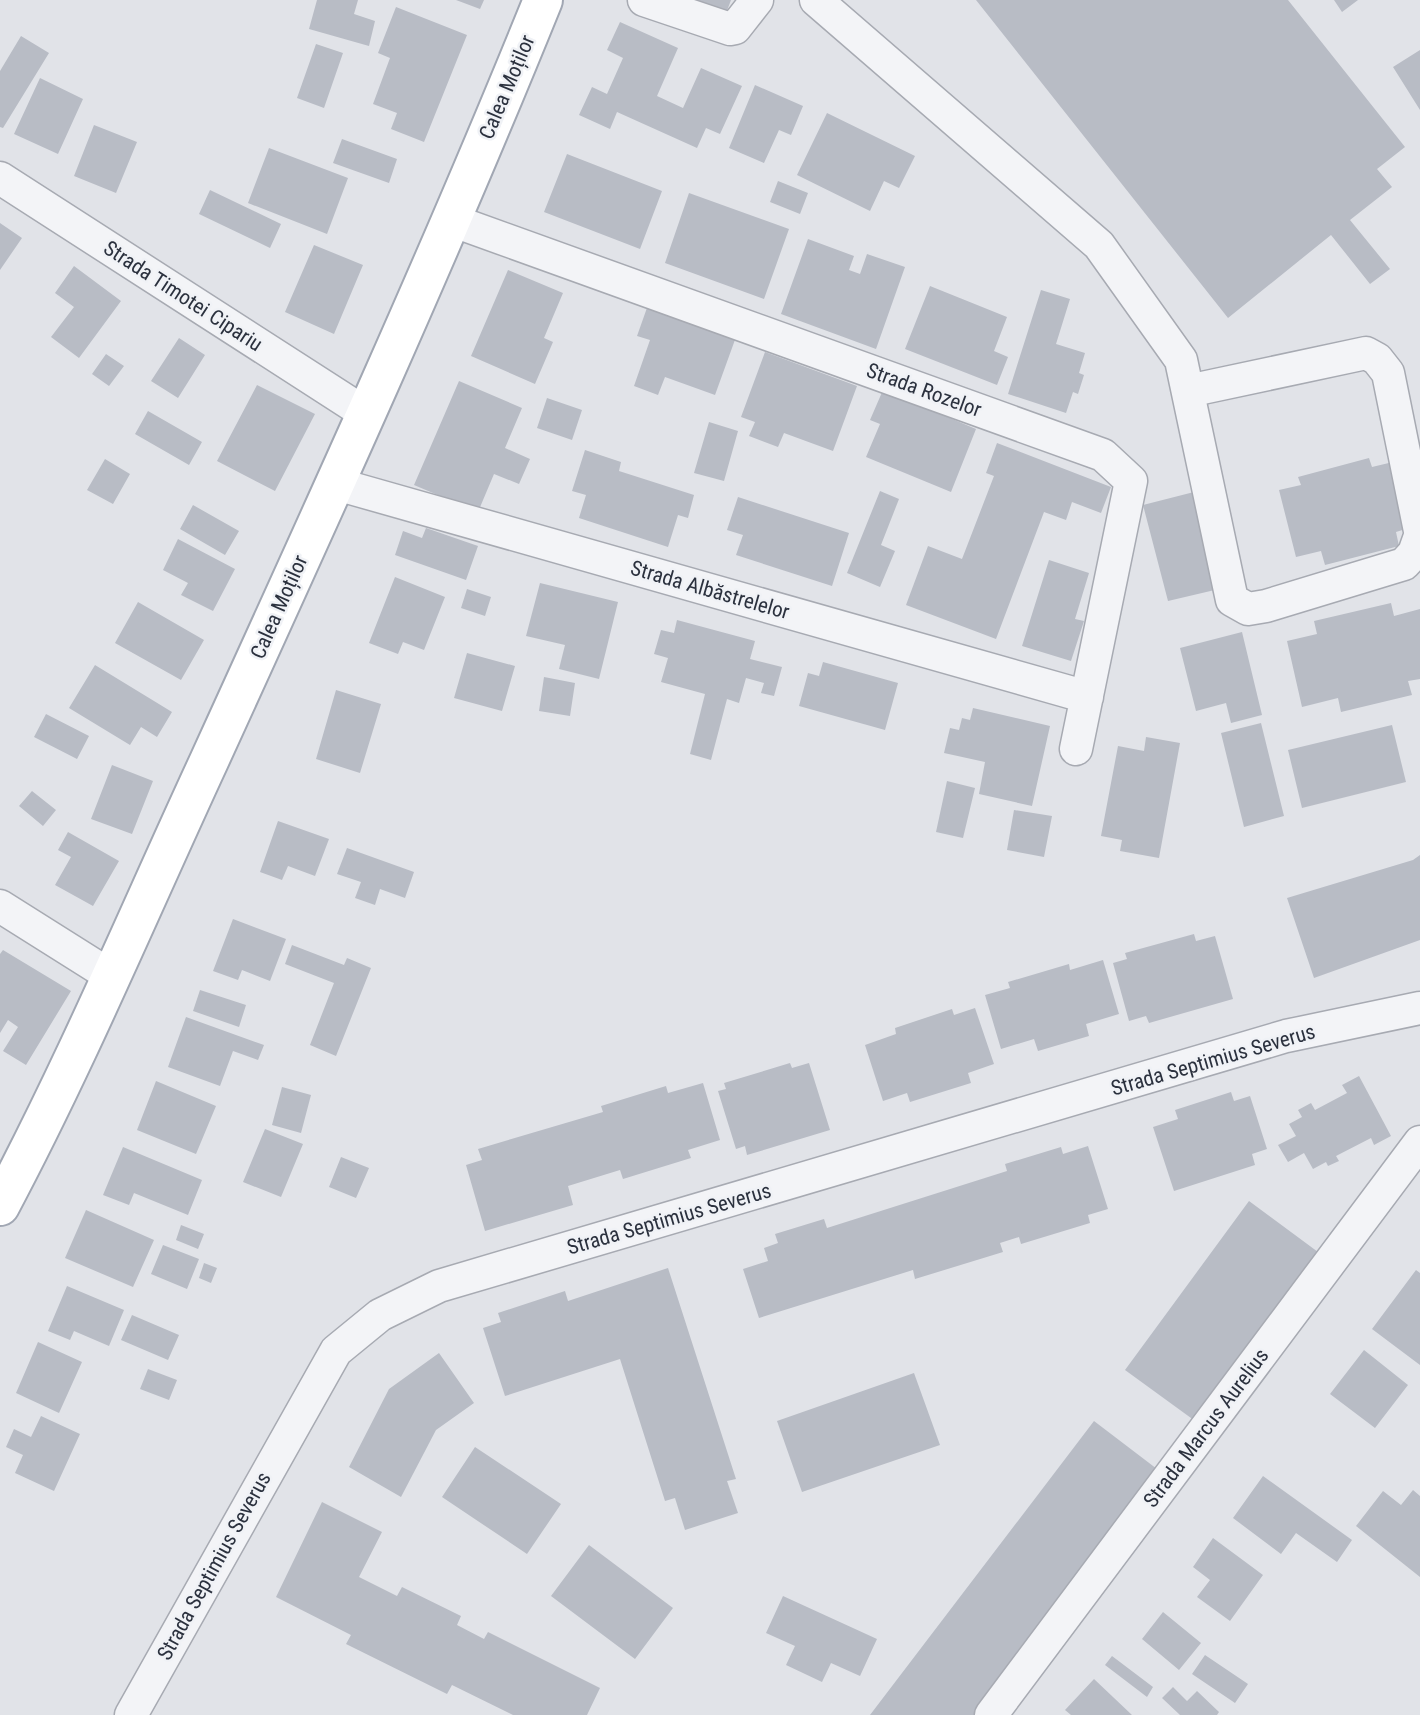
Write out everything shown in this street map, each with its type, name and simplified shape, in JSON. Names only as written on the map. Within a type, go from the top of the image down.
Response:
[{"type":"main road","name":"Calea Moților","points":[[0,1206],[51,1110],[365,413],[451,220],[543,0]]},
{"type":"street","points":[[643,0],[730,29],[736,28],[757,0]]},
{"type":"street","points":[[816,0],[1099,245],[1181,360],[1232,600],[1248,610],[1266,606],[1404,564],[1413,553],[1420,534],[1388,373],[1377,359],[1366,353],[1188,391]]},
{"type":"street","name":"Strada Timotei Cipariu","points":[[0,178],[365,413]]},
{"type":"street","name":"Strada Rozelor","points":[[451,220],[1103,455],[1131,481],[1076,749]]},
{"type":"street","name":"Strada Albăstrelelor","points":[[333,483],[1087,697]]},
{"type":"street","points":[[0,906],[111,976]]},
{"type":"street","name":"Strada Septimius Severus","points":[[131,1715],[336,1351],[380,1315],[439,1286],[1286,1036],[1420,1008]]},
{"type":"street","name":"Strada Marcus Aurelius","points":[[991,1715],[1420,1142]]},
{"type":"building","points":[[317,0],[358,0],[354,14],[375,21],[369,46],[309,29]]},
{"type":"building","points":[[456,0],[484,0],[480,9]]},
{"type":"building","points":[[685,0],[731,0],[725,16]]},
{"type":"building","points":[[976,0],[1288,0],[1405,147],[1377,169],[1392,187],[1350,220],[1390,269],[1370,284],[1331,235],[1228,318]]},
{"type":"building","points":[[1334,0],[1358,0],[1342,12]]},
{"type":"building","points":[[396,7],[467,35],[424,142],[391,129],[397,113],[373,104],[390,58],[378,53]]},
{"type":"building","points":[[620,22],[678,48],[657,96],[683,108],[701,68],[742,86],[720,134],[706,128],[697,148],[617,112],[610,129],[579,115],[592,87],[607,94],[623,58],[607,50]]},
{"type":"building","points":[[21,36],[49,53],[3,128],[0,127],[0,71]]},
{"type":"building","points":[[316,44],[343,53],[324,108],[297,98]]},
{"type":"building","points":[[1420,50],[1420,110],[1393,67]]},
{"type":"building","points":[[40,78],[83,99],[58,154],[14,134]]},
{"type":"building","points":[[755,85],[803,106],[791,135],[779,130],[764,163],[729,148]]},
{"type":"building","points":[[827,113],[915,156],[899,188],[884,181],[870,211],[797,175]]},
{"type":"building","points":[[94,125],[137,142],[116,193],[74,176]]},
{"type":"building","points":[[342,139],[397,159],[389,183],[333,163]]},
{"type":"building","points":[[269,148],[348,178],[327,234],[248,203]]},
{"type":"building","points":[[567,154],[662,191],[640,249],[544,212]]},
{"type":"building","points":[[778,181],[808,193],[800,214],[770,202]]},
{"type":"building","points":[[210,190],[281,224],[270,248],[199,214]]},
{"type":"building","points":[[689,193],[789,229],[764,299],[665,263]]},
{"type":"building","points":[[0,223],[22,238],[0,270]]},
{"type":"building","points":[[808,239],[854,256],[849,270],[860,274],[867,254],[905,267],[876,349],[781,314]]},
{"type":"building","points":[[314,245],[363,265],[334,334],[285,312]]},
{"type":"building","points":[[74,266],[121,301],[79,358],[51,337],[74,307],[55,293]]},
{"type":"building","points":[[508,270],[563,293],[544,338],[553,342],[535,384],[471,356]]},
{"type":"building","points":[[930,286],[1007,317],[994,351],[1008,357],[997,385],[905,349]]},
{"type":"building","points":[[1041,290],[1070,299],[1056,344],[1085,353],[1079,373],[1084,375],[1078,394],[1073,392],[1066,413],[1008,394]]},
{"type":"building","points":[[648,305],[736,337],[715,395],[665,377],[658,395],[634,386],[650,340],[637,336]]},
{"type":"building","points":[[179,338],[205,355],[178,398],[151,381]]},
{"type":"building","points":[[765,352],[857,386],[833,451],[784,433],[778,447],[749,436],[755,422],[741,417]]},
{"type":"building","points":[[106,354],[124,366],[109,386],[92,374]]},
{"type":"building","points":[[459,381],[522,408],[505,448],[530,459],[519,484],[494,474],[478,512],[414,485]]},
{"type":"building","points":[[257,385],[315,414],[275,491],[217,461]]},
{"type":"building","points":[[883,390],[976,429],[951,492],[866,457],[880,424],[870,420]]},
{"type":"building","points":[[547,398],[582,410],[572,440],[537,428]]},
{"type":"building","points":[[148,411],[202,442],[189,465],[135,434]]},
{"type":"building","points":[[709,422],[738,431],[724,481],[694,473]]},
{"type":"building","points":[[997,443],[1111,487],[1101,513],[1072,502],[1066,520],[1044,512],[996,639],[906,605],[928,546],[962,559],[994,476],[986,473]]},
{"type":"building","points":[[585,450],[621,462],[619,471],[694,495],[688,518],[678,515],[668,547],[579,518],[586,495],[572,491]]},
{"type":"building","points":[[1369,458],[1372,467],[1393,462],[1409,528],[1396,532],[1399,546],[1325,565],[1321,551],[1296,557],[1279,490],[1301,485],[1298,477]]},
{"type":"building","points":[[105,459],[130,474],[113,504],[87,490]]},
{"type":"building","points":[[880,491],[899,499],[881,545],[895,551],[880,587],[847,573]]},
{"type":"building","points":[[1194,492],[1219,589],[1168,601],[1143,505]]},
{"type":"building","points":[[738,497],[849,533],[832,586],[736,555],[743,535],[727,530]]},
{"type":"building","points":[[193,505],[239,531],[225,555],[180,529]]},
{"type":"building","points":[[426,528],[478,546],[466,580],[395,555],[403,531],[422,538]]},
{"type":"building","points":[[178,539],[235,569],[213,611],[181,595],[188,583],[163,570]]},
{"type":"building","points":[[1049,560],[1089,573],[1075,619],[1084,621],[1071,661],[1022,646]]},
{"type":"building","points":[[395,577],[445,597],[424,650],[403,642],[398,654],[369,643]]},
{"type":"building","points":[[540,583],[618,602],[599,679],[559,669],[565,645],[526,636]]},
{"type":"building","points":[[467,589],[491,597],[485,616],[461,608]]},
{"type":"building","points":[[138,602],[204,640],[181,680],[115,643]]},
{"type":"building","points":[[1391,603],[1394,616],[1420,609],[1420,679],[1408,681],[1412,695],[1341,712],[1338,698],[1302,707],[1287,641],[1317,634],[1314,621]]},
{"type":"building","points":[[677,620],[755,641],[750,659],[782,667],[774,696],[761,693],[764,683],[746,678],[739,703],[727,699],[711,760],[690,754],[705,694],[661,682],[668,658],[654,654],[661,630],[674,633]]},
{"type":"building","points":[[1242,632],[1262,715],[1231,723],[1226,703],[1196,711],[1180,648]]},
{"type":"building","points":[[467,653],[515,666],[502,711],[454,698]]},
{"type":"building","points":[[823,662],[898,683],[885,730],[799,706],[808,673],[819,676]]},
{"type":"building","points":[[95,665],[172,712],[157,737],[141,727],[130,745],[69,708]]},
{"type":"building","points":[[544,677],[575,683],[570,716],[539,711]]},
{"type":"building","points":[[336,690],[381,704],[360,773],[316,759]]},
{"type":"building","points":[[973,708],[1050,726],[1032,806],[979,794],[985,762],[944,753],[950,728],[959,730],[962,718],[970,720]]},
{"type":"building","points":[[46,714],[89,736],[77,759],[34,737]]},
{"type":"building","points":[[1261,723],[1284,816],[1244,827],[1221,733]]},
{"type":"building","points":[[1392,725],[1406,782],[1302,808],[1288,750]]},
{"type":"building","points":[[1146,737],[1180,743],[1159,858],[1120,851],[1122,840],[1101,836],[1118,746],[1144,751]]},
{"type":"building","points":[[112,765],[153,781],[132,834],[91,819]]},
{"type":"building","points":[[947,781],[975,788],[963,838],[936,832]]},
{"type":"building","points":[[32,791],[56,810],[43,826],[19,806]]},
{"type":"building","points":[[1014,810],[1052,816],[1044,857],[1007,850]]},
{"type":"building","points":[[278,821],[329,839],[315,876],[288,866],[282,880],[260,872]]},
{"type":"building","points":[[68,832],[119,861],[93,906],[55,885],[71,857],[58,850]]},
{"type":"building","points":[[347,848],[414,872],[405,898],[380,889],[375,905],[355,898],[361,882],[337,874]]},
{"type":"building","points":[[1420,855],[1420,940],[1314,978],[1287,898],[1413,860]]},
{"type":"building","points":[[233,919],[286,939],[270,981],[242,970],[238,980],[213,971]]},
{"type":"building","points":[[1194,934],[1196,941],[1215,936],[1233,999],[1149,1023],[1146,1016],[1129,1021],[1113,963],[1127,959],[1125,953]]},
{"type":"building","points":[[292,945],[344,965],[347,958],[371,968],[336,1056],[310,1045],[334,983],[285,964]]},
{"type":"building","points":[[3,950],[71,991],[26,1065],[3,1051],[18,1027],[8,1020],[0,1033],[0,954]]},
{"type":"building","points":[[1103,960],[1119,1014],[1086,1024],[1089,1036],[1038,1051],[1034,1039],[1001,1049],[985,995],[1010,988],[1008,982],[1069,964],[1070,970]]},
{"type":"building","points":[[200,990],[246,1005],[239,1027],[193,1011]]},
{"type":"building","points":[[975,1008],[994,1064],[968,1073],[971,1083],[910,1102],[907,1093],[883,1101],[865,1045],[896,1034],[895,1028],[952,1009],[954,1015]]},
{"type":"building","points":[[186,1017],[264,1045],[258,1060],[233,1051],[220,1086],[168,1067]]},
{"type":"building","points":[[790,1063],[792,1068],[809,1063],[830,1130],[747,1155],[745,1146],[736,1149],[718,1091],[726,1089],[724,1083]]},
{"type":"building","points":[[1359,1076],[1391,1136],[1374,1145],[1371,1138],[1336,1156],[1339,1161],[1328,1166],[1326,1162],[1313,1169],[1304,1153],[1288,1162],[1278,1145],[1296,1136],[1289,1124],[1302,1117],[1298,1110],[1311,1103],[1315,1110],[1347,1093],[1342,1085]]},
{"type":"building","points":[[156,1081],[216,1106],[196,1154],[137,1130]]},
{"type":"building","points":[[703,1083],[720,1140],[688,1150],[691,1158],[623,1179],[620,1170],[568,1186],[573,1205],[485,1231],[466,1165],[482,1160],[478,1149],[603,1112],[601,1106],[666,1086],[668,1093]]},
{"type":"building","points":[[282,1087],[311,1095],[301,1133],[272,1125]]},
{"type":"building","points":[[1231,1092],[1234,1101],[1250,1096],[1267,1149],[1252,1154],[1255,1165],[1174,1191],[1153,1127],[1178,1119],[1175,1110]]},
{"type":"building","points":[[265,1129],[303,1144],[281,1197],[243,1182]]},
{"type":"building","points":[[1088,1146],[1108,1209],[1088,1215],[1090,1223],[1021,1244],[1019,1237],[1000,1243],[1003,1252],[915,1279],[913,1270],[759,1318],[743,1269],[768,1261],[764,1248],[778,1243],[775,1234],[824,1219],[827,1228],[1007,1171],[1005,1164],[1061,1147],[1063,1154]]},
{"type":"building","points":[[123,1147],[202,1180],[188,1215],[134,1193],[129,1205],[103,1195]]},
{"type":"building","points":[[341,1157],[369,1168],[356,1198],[329,1187]]},
{"type":"building","points":[[1249,1201],[1318,1252],[1202,1426],[1125,1370]]},
{"type":"building","points":[[86,1210],[154,1240],[133,1287],[65,1258]]},
{"type":"building","points":[[181,1225],[204,1234],[198,1249],[176,1240]]},
{"type":"building","points":[[163,1245],[199,1259],[187,1289],[151,1274]]},
{"type":"building","points":[[204,1263],[217,1268],[211,1283],[199,1278]]},
{"type":"building","points":[[668,1268],[736,1479],[727,1481],[738,1513],[685,1530],[675,1498],[665,1501],[620,1359],[505,1396],[483,1328],[501,1322],[498,1313],[565,1291],[568,1301]]},
{"type":"building","points":[[1416,1270],[1420,1273],[1420,1365],[1372,1329]]},
{"type":"building","points":[[67,1286],[124,1310],[109,1346],[74,1331],[70,1340],[48,1331]]},
{"type":"building","points":[[132,1315],[179,1335],[168,1360],[121,1340]]},
{"type":"building","points":[[38,1342],[82,1362],[59,1413],[16,1393]]},
{"type":"building","points":[[1364,1350],[1408,1385],[1375,1428],[1330,1394]]},
{"type":"building","points":[[439,1353],[474,1403],[436,1430],[401,1497],[349,1467],[389,1389]]},
{"type":"building","points":[[148,1369],[177,1380],[169,1400],[140,1389]]},
{"type":"building","points":[[914,1373],[940,1445],[802,1492],[777,1421]]},
{"type":"building","points":[[41,1416],[80,1434],[54,1491],[15,1473],[23,1455],[6,1447],[14,1429],[31,1437]]},
{"type":"building","points":[[1094,1421],[1157,1469],[1085,1563],[1092,1569],[1047,1629],[1039,1624],[1016,1653],[1023,1658],[979,1715],[870,1715]]},
{"type":"building","points":[[475,1447],[561,1504],[527,1554],[442,1497]]},
{"type":"building","points":[[1263,1476],[1352,1540],[1337,1562],[1296,1533],[1281,1554],[1233,1518]]},
{"type":"building","points":[[1413,1490],[1420,1496],[1420,1577],[1356,1526],[1383,1491],[1401,1505]]},
{"type":"building","points":[[322,1502],[382,1532],[359,1577],[397,1596],[402,1587],[461,1616],[457,1625],[484,1639],[488,1632],[600,1688],[587,1715],[513,1715],[452,1685],[447,1694],[346,1644],[351,1635],[276,1597]]},
{"type":"building","points":[[1213,1538],[1263,1575],[1230,1621],[1197,1597],[1210,1580],[1193,1567]]},
{"type":"building","points":[[589,1545],[673,1608],[635,1659],[551,1596]]},
{"type":"building","points":[[783,1596],[877,1639],[860,1676],[831,1663],[822,1682],[786,1665],[795,1646],[766,1633]]},
{"type":"building","points":[[1163,1612],[1201,1643],[1179,1670],[1142,1639]]},
{"type":"building","points":[[1205,1655],[1248,1684],[1235,1703],[1192,1674]]},
{"type":"building","points":[[1112,1656],[1153,1687],[1147,1697],[1105,1665]]},
{"type":"building","points":[[1094,1679],[1132,1715],[1071,1715],[1065,1710]]},
{"type":"building","points":[[1173,1687],[1187,1701],[1197,1691],[1219,1712],[1217,1715],[1180,1715],[1162,1698]]}]
